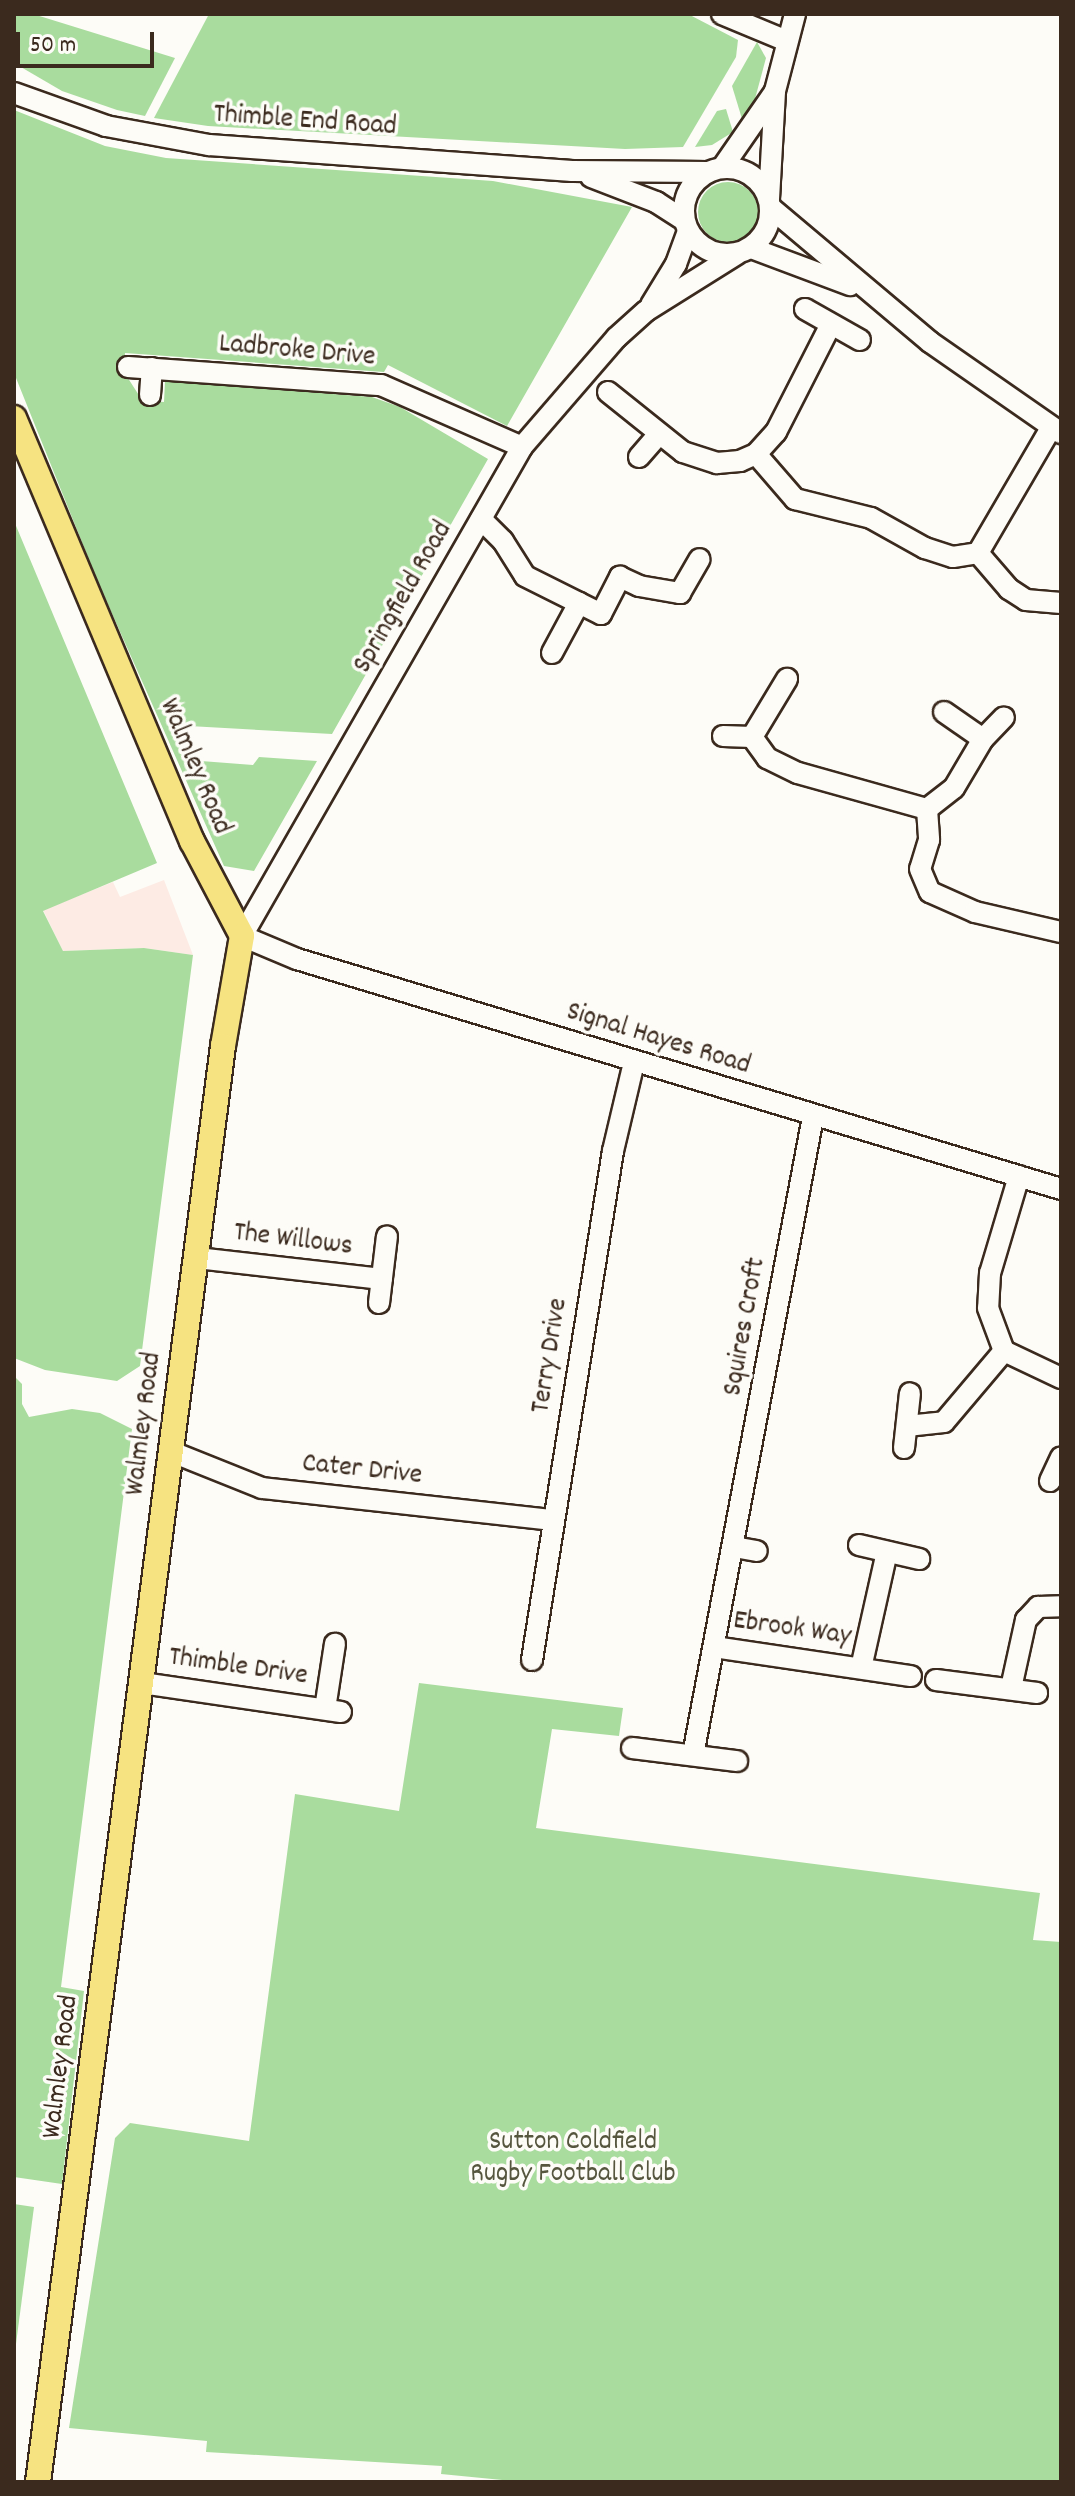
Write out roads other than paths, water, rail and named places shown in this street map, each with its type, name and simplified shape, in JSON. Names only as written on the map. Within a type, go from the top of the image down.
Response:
[{"type":"main road","name":"Walmley Road","points":[[14,418],[192,841],[242,936],[197,1258],[38,2482]]},
{"type":"street","points":[[722,14],[787,41]]},
{"type":"street","points":[[744,251],[765,235],[770,203],[775,91],[795,14]]},
{"type":"street","name":"Thimble End Road","points":[[14,80],[39,100]]},
{"type":"street","points":[[775,91],[715,170],[691,187],[686,226],[709,251],[744,251],[865,291]]},
{"type":"street","name":"Thimble End Road","points":[[14,93],[130,133],[209,145],[572,171],[715,170]]},
{"type":"street","points":[[715,170],[754,177],[770,203],[865,291],[1056,430],[978,553]]},
{"type":"street","name":"Thimble End Road","points":[[572,171],[644,197],[686,226]]},
{"type":"street","name":"Springfield Road","points":[[646,311],[676,264],[686,226]]},
{"type":"street","name":"Springfield Road","points":[[242,936],[522,447],[591,363],[646,311],[744,251]]},
{"type":"street","points":[[805,309],[860,340]]},
{"type":"street","points":[[608,392],[657,436],[683,452],[717,463],[756,454],[793,405],[831,324]]},
{"type":"street","name":"Ladbroke Drive","points":[[128,367],[381,385],[522,447]]},
{"type":"street","points":[[150,395],[152,368]]},
{"type":"street","points":[[639,457],[657,436]]},
{"type":"street","points":[[756,454],[795,499],[871,518],[938,554],[978,553]]},
{"type":"street","points":[[481,519],[503,541],[525,576],[601,614],[620,577],[639,586],[680,593],[700,559]]},
{"type":"street","points":[[978,553],[1009,589],[1026,600],[1061,603]]},
{"type":"street","points":[[552,653],[579,603]]},
{"type":"street","points":[[752,737],[787,679]]},
{"type":"street","points":[[944,712],[983,739]]},
{"type":"street","points":[[927,809],[965,775],[983,739],[1004,717]]},
{"type":"street","points":[[723,736],[752,737]]},
{"type":"street","points":[[752,737],[767,758],[798,773],[927,809]]},
{"type":"street","points":[[927,809],[929,840],[920,869],[930,892],[975,912],[1061,932]]},
{"type":"street","name":"Signal Hayes Road","points":[[242,936],[278,953],[813,1117],[1061,1189]]},
{"type":"street","name":"Terry Drive","points":[[532,1660],[613,1151],[634,1062]]},
{"type":"street","name":"Squires Croft","points":[[693,1755],[813,1117]]},
{"type":"street","points":[[1019,1176],[988,1291],[988,1308],[1004,1351],[1061,1378]]},
{"type":"street","name":"The Willows","points":[[379,1303],[387,1236]]},
{"type":"street","name":"The Willows","points":[[197,1258],[382,1279]]},
{"type":"street","points":[[907,1426],[944,1422],[1004,1351]]},
{"type":"street","points":[[904,1448],[910,1393]]},
{"type":"street","name":"Cater Drive","points":[[172,1452],[262,1488],[552,1520]]},
{"type":"street","points":[[1050,1481],[1061,1457]]},
{"type":"street","points":[[859,1545],[919,1559]]},
{"type":"street","points":[[734,1547],[757,1551]]},
{"type":"street","name":"Ebrook Way","points":[[861,1668],[887,1552]]},
{"type":"street","points":[[1011,1688],[1026,1620],[1038,1607],[1061,1606]]},
{"type":"street","name":"Thimble Drive","points":[[142,1683],[333,1710],[335,1644]]},
{"type":"street","name":"Ebrook Way","points":[[714,1647],[911,1676]]},
{"type":"street","points":[[936,1680],[1037,1693]]},
{"type":"street","points":[[632,1748],[737,1761]]},
{"type":"park label","name":"Sutton Coldfield Rugby Football Club","points":[[573,2159]]}]
